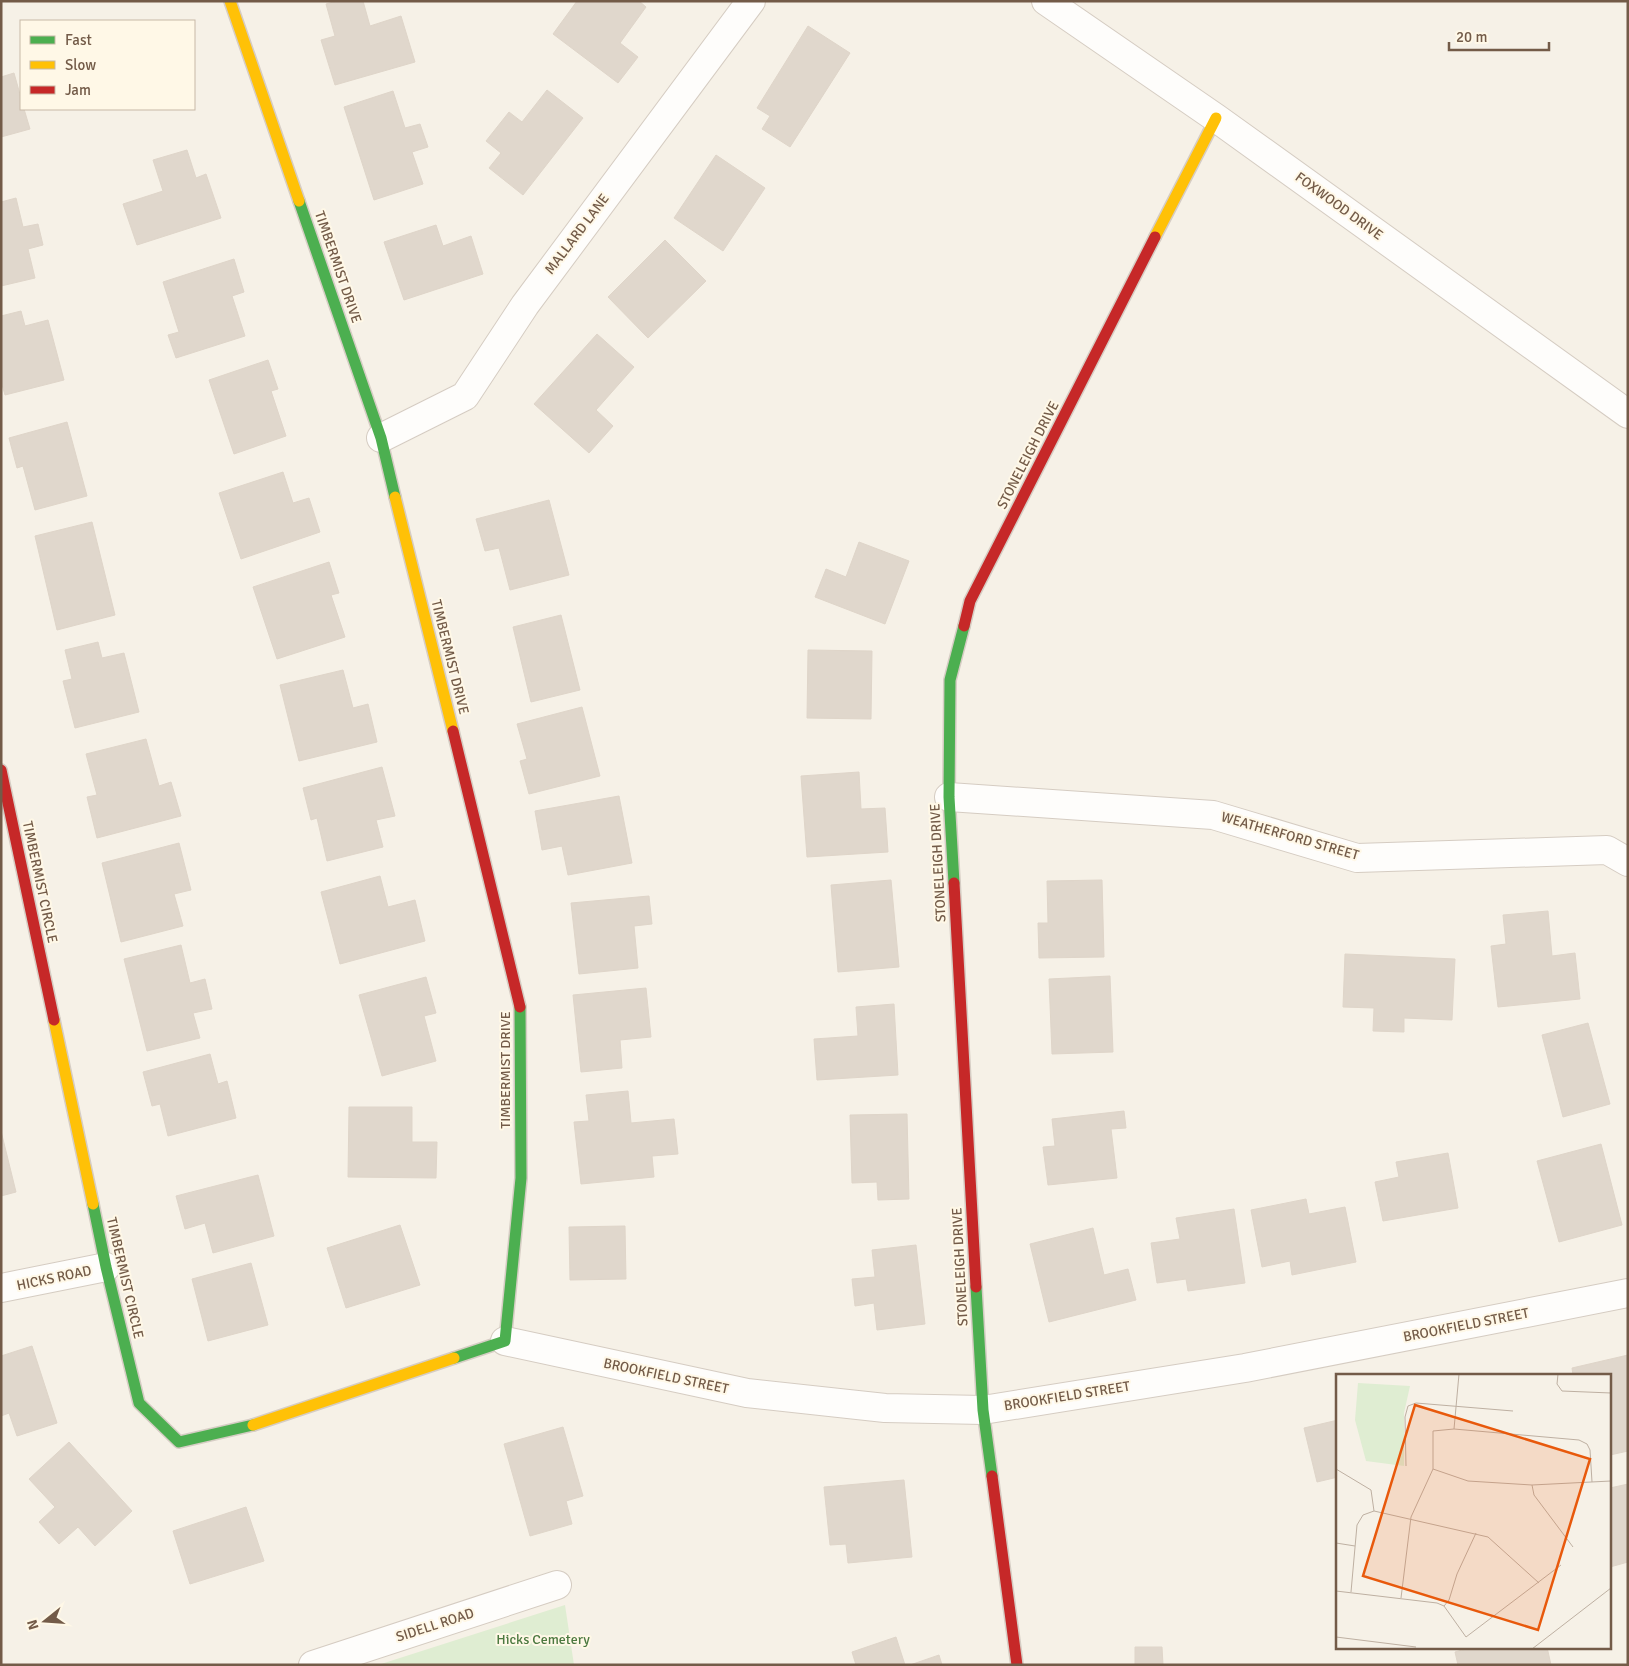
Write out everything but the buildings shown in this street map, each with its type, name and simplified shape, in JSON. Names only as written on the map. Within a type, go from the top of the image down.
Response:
[{"type":"street","name":"TIMBERMIST DRIVE","points":[[230,1],[382,438],[520,1005],[521,1178],[505,1341]]},
{"type":"street","name":"MALLARD LANE","points":[[382,438],[465,396],[525,305],[751,1]]},
{"type":"street","name":"FOXWOOD DRIVE","points":[[1046,1],[1216,118],[1628,414]]},
{"type":"street","name":"STONELEIGH DRIVE","points":[[1018,1665],[983,1410],[950,797],[950,680],[970,601],[1216,118]]},
{"type":"street","name":"TIMBERMIST CIRCLE","points":[[1,770],[106,1267],[139,1403],[179,1442],[253,1425],[505,1341]]},
{"type":"street","name":"WEATHERFORD STREET","points":[[950,797],[1213,815],[1358,858],[1607,850],[1628,862]]},
{"type":"street","name":"HICKS ROAD","points":[[1,1288],[106,1267]]},
{"type":"street","name":"BROOKFIELD STREET","points":[[505,1341],[747,1393],[885,1408],[983,1410],[1245,1368],[1628,1293]]},
{"type":"street","name":"SIDELL ROAD","points":[[313,1665],[557,1586]]},
{"type":"green space","name":"Hicks Cemetery","points":[[565,1605],[574,1665],[378,1665]]},
{"type":"traffic: fast","points":[[299,201],[381,438],[395,497]]},
{"type":"traffic: fast","points":[[954,883],[949,797],[950,680],[964,626]]},
{"type":"traffic: fast","points":[[454,1358],[505,1341],[521,1178],[520,1007]]},
{"type":"traffic: fast","points":[[93,1204],[106,1267],[139,1403],[179,1442],[253,1425]]},
{"type":"traffic: fast","points":[[976,1287],[983,1410],[992,1476]]},
{"type":"traffic: slow","points":[[230,1],[299,201]]},
{"type":"traffic: slow","points":[[1155,237],[1216,118]]},
{"type":"traffic: slow","points":[[395,497],[453,731]]},
{"type":"traffic: slow","points":[[54,1020],[93,1204]]},
{"type":"traffic: slow","points":[[253,1425],[454,1358]]},
{"type":"traffic: jam","points":[[964,626],[970,601],[1155,237]]},
{"type":"traffic: jam","points":[[453,731],[520,1007]]},
{"type":"traffic: jam","points":[[1,770],[54,1020]]},
{"type":"traffic: jam","points":[[954,883],[976,1287]]},
{"type":"traffic: jam","points":[[992,1476],[1017,1665]]}]
